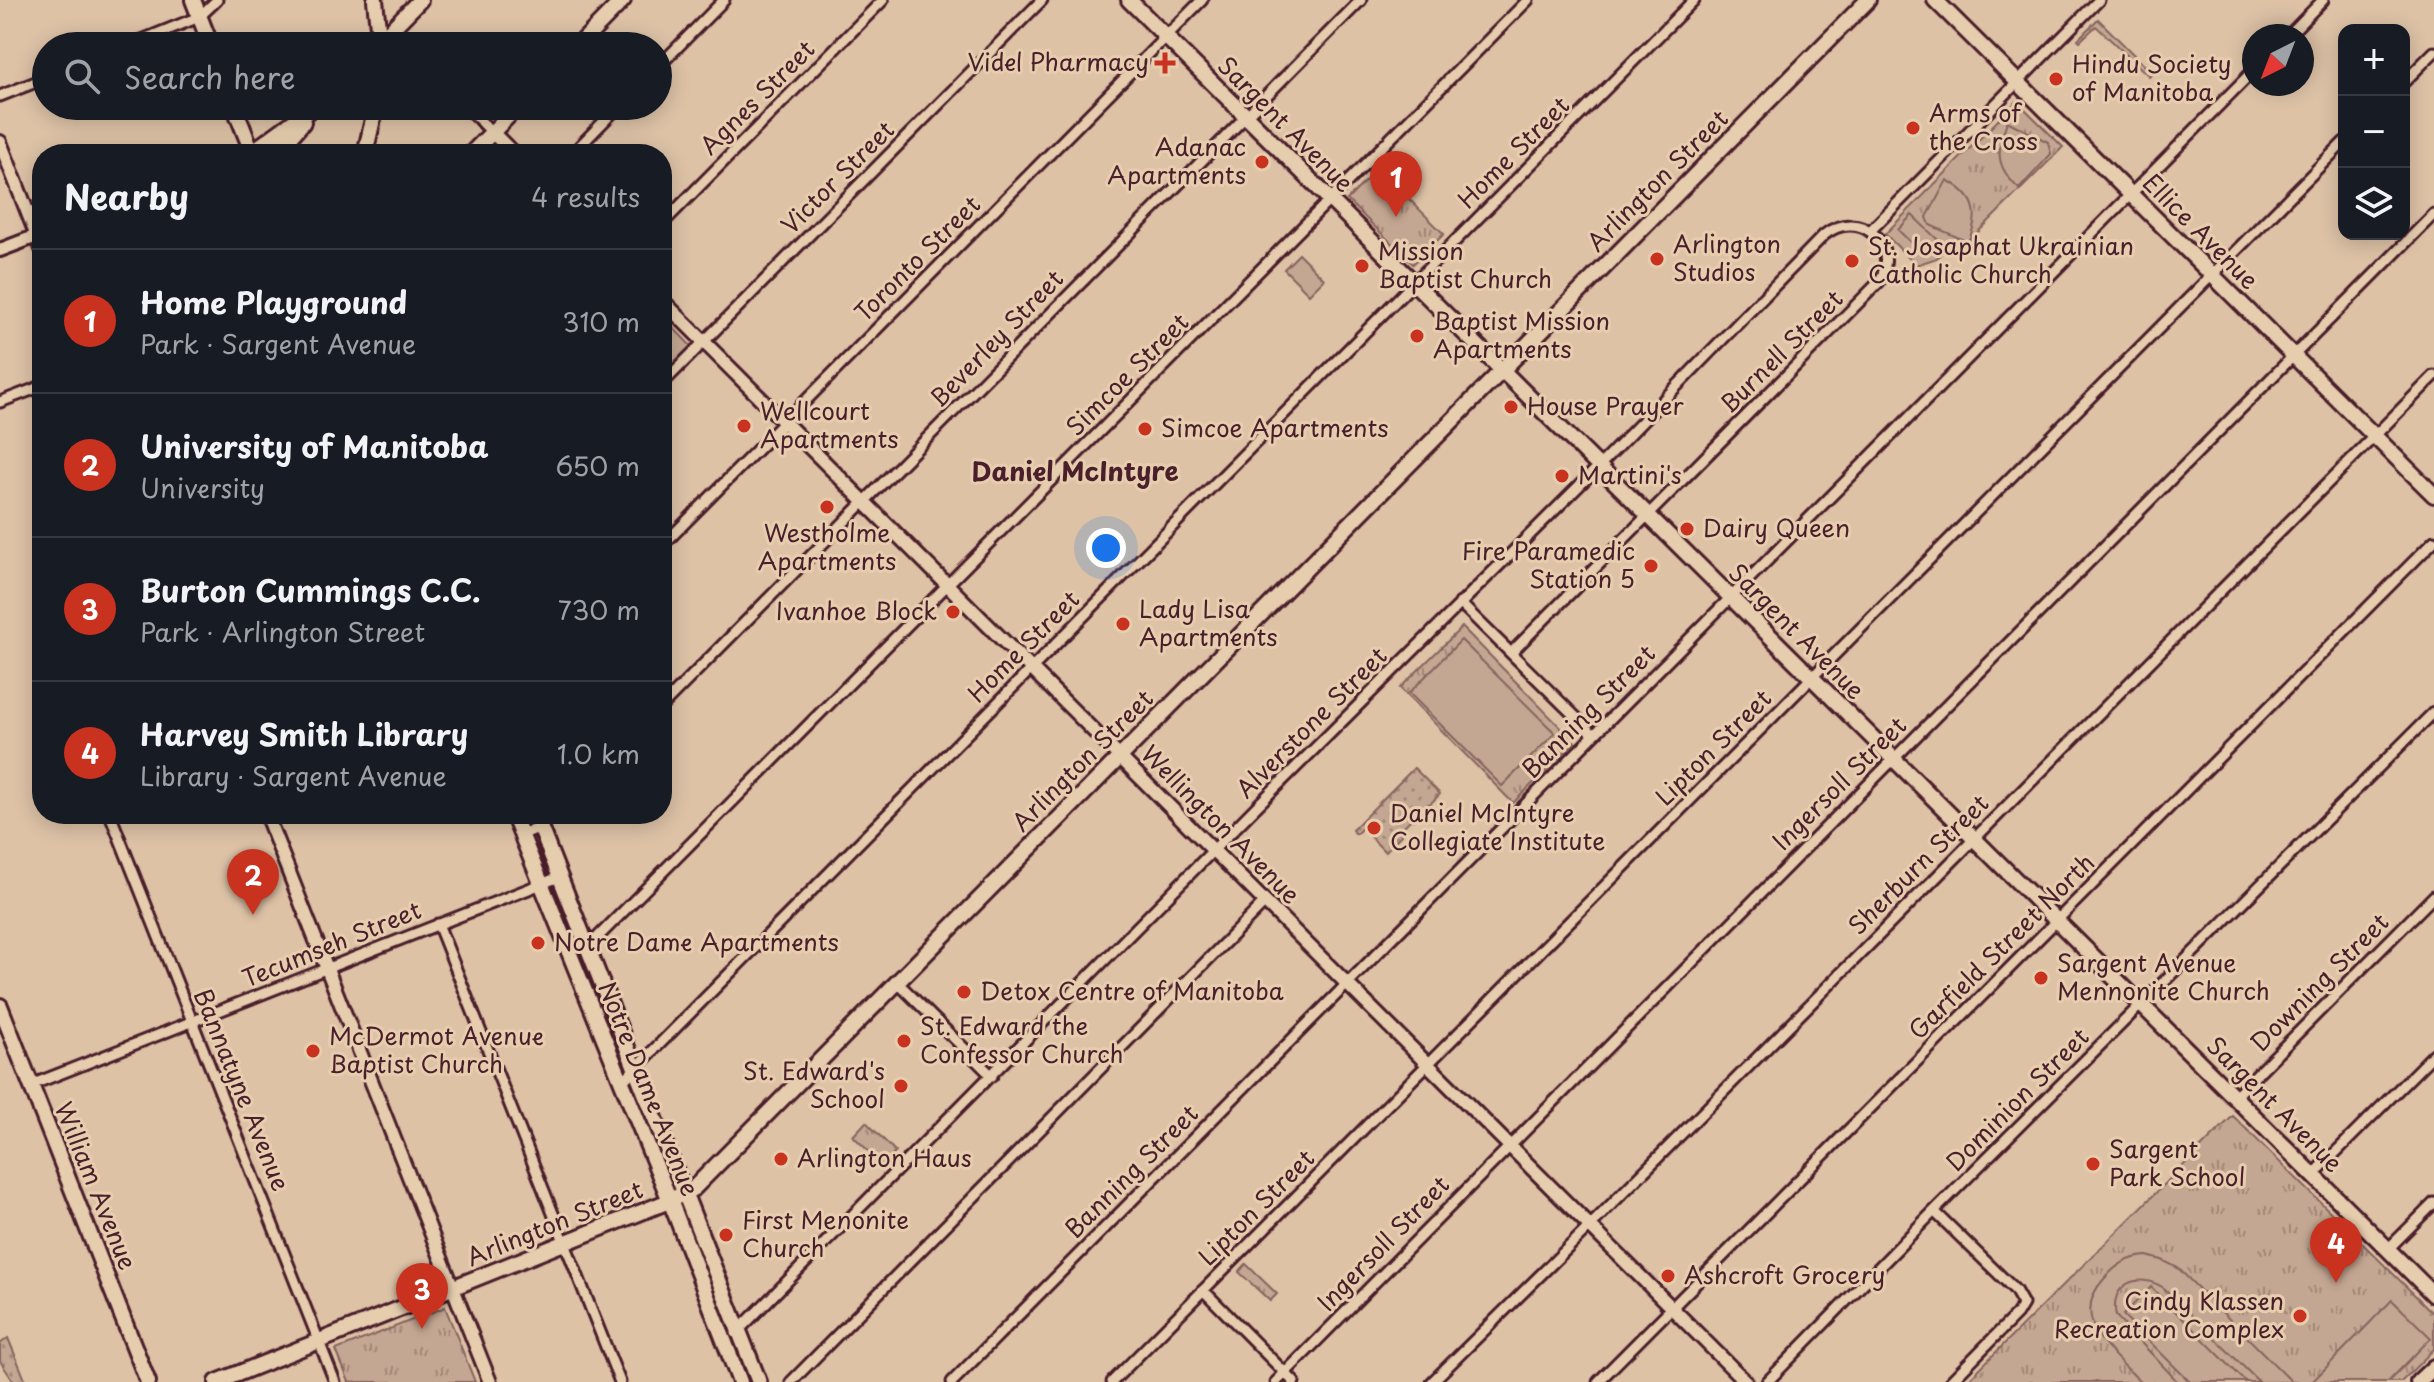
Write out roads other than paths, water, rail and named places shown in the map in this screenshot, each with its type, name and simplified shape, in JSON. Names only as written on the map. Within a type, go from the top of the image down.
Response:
[{"type":"main road","points":[[193,0],[205,32]]},
{"type":"main road","points":[[375,0],[377,32]]},
{"type":"main road","points":[[389,32],[420,0]]},
{"type":"main road","points":[[592,32],[623,0]]},
{"type":"main road","name":"Sargent Avenue","points":[[1129,0],[2434,1295]]},
{"type":"main road","name":"Arlington Street","points":[[217,1382],[565,1244],[694,1188],[1868,0]]},
{"type":"main road","name":"Ellice Avenue","points":[[1935,0],[2434,495]]},
{"type":"main road","points":[[239,120],[248,144]]},
{"type":"main road","points":[[263,144],[297,120]]},
{"type":"main road","points":[[284,144],[304,120]]},
{"type":"main road","points":[[367,144],[373,120]]},
{"type":"main road","points":[[481,144],[504,120]]},
{"type":"main road","name":"Notre Dame Avenue","points":[[517,824],[740,1382]]},
{"type":"main road","name":"Notre Dame Avenue","points":[[538,824],[759,1382]]},
{"type":"main road","name":"William Avenue","points":[[0,1006],[3,1022],[31,1085],[148,1382]]},
{"type":"main road","points":[[2418,1382],[2434,1367]]},
{"type":"street","points":[[162,32],[199,17],[217,0]]},
{"type":"street","points":[[672,53],[724,0]]},
{"type":"street","name":"Agnes Street","points":[[672,214],[883,0]]},
{"type":"street","name":"Victor Street","points":[[672,374],[1042,0]]},
{"type":"street","name":"Toronto Street","points":[[672,536],[1202,0]]},
{"type":"street","name":"Beverley Street","points":[[672,696],[1361,0]]},
{"type":"street","name":"Simcoe Street","points":[[586,949],[1528,0]]},
{"type":"street","name":"Home Street","points":[[620,1083],[1694,0]]},
{"type":"street","points":[[1870,231],[2099,0]]},
{"type":"street","points":[[2300,24],[2323,0]]},
{"type":"street","points":[[2410,76],[2434,52]]},
{"type":"street","name":"Banning Street","points":[[952,1382],[2242,82]]},
{"type":"street","points":[[0,96],[32,83]]},
{"type":"street","points":[[480,120],[504,144]]},
{"type":"street","points":[[582,144],[605,120]]},
{"type":"street","points":[[0,142],[32,218]]},
{"type":"street","name":"Lipton Street","points":[[1112,1382],[2338,148]]},
{"type":"street","name":"Ingersoll Street","points":[[1276,1382],[2434,214]]},
{"type":"street","name":"Alverstone Street","points":[[722,1338],[739,1332],[1829,231],[1850,224],[1870,231]]},
{"type":"street","name":"Burnell Street","points":[[1511,653],[1879,282],[1885,271],[1885,257],[1870,231]]},
{"type":"street","points":[[0,250],[32,238]]},
{"type":"street","name":"Wellington Avenue","points":[[672,310],[1746,1382]]},
{"type":"street","name":"Sherburn Street","points":[[1432,1382],[2434,376]]},
{"type":"street","points":[[0,402],[32,390]]},
{"type":"street","name":"Garfield Street North","points":[[1598,1382],[2434,541]]},
{"type":"street","points":[[1460,603],[1594,735]]},
{"type":"street","name":"Dominion Street","points":[[1767,1382],[2434,712]]},
{"type":"street","name":"Bannatyne Avenue","points":[[114,824],[335,1382]]},
{"type":"street","points":[[270,824],[490,1382]]},
{"type":"street","points":[[521,835],[534,824]]},
{"type":"street","name":"Tecumseh Street","points":[[31,1085],[559,877]]},
{"type":"street","name":"Downing Street","points":[[2234,1097],[2434,896]]},
{"type":"street","points":[[791,1382],[1265,902]]},
{"type":"street","points":[[438,924],[620,1382]]},
{"type":"street","points":[[896,981],[992,1076]]},
{"type":"street","points":[[2313,1175],[2434,1054]]},
{"type":"street","points":[[2388,1249],[2434,1203]]},
{"type":"street","points":[[1934,1211],[2015,1290],[2023,1304],[2017,1314],[1950,1382]]},
{"type":"street","points":[[1203,1290],[1294,1382]]},
{"type":"place","name":"Videl Pharmacy","points":[[1165,63]]},
{"type":"place","name":"Hindu Society of Manitoba","points":[[2056,79]]},
{"type":"place","name":"Arms of the Cross","points":[[1913,128]]},
{"type":"place","name":"Adanac Apartments","points":[[1262,162]]},
{"type":"place","name":"Home Playground","points":[[1396,217]]},
{"type":"place","name":"Arlington Studios","points":[[1657,259]]},
{"type":"place","name":"St. Josaphat Ukrainian Catholic Church","points":[[1852,261]]},
{"type":"place","name":"Mission Baptist Church","points":[[1362,266]]},
{"type":"place","name":"Baptist Mission Apartments","points":[[1417,336]]},
{"type":"place","name":"House Prayer","points":[[1511,407]]},
{"type":"place","name":"Wellcourt Apartments","points":[[744,426]]},
{"type":"place","name":"Simcoe Apartments","points":[[1145,429]]},
{"type":"place","name":"Martini's","points":[[1562,476]]},
{"type":"place","name":"Westholme Apartments","points":[[827,507]]},
{"type":"place","name":"Dairy Queen","points":[[1687,529]]},
{"type":"place","name":"Fire Paramedic Station 5","points":[[1651,566]]},
{"type":"place","name":"Ivanhoe Block","points":[[953,612]]},
{"type":"place","name":"Lady Lisa Apartments","points":[[1123,624]]},
{"type":"place","name":"Daniel McIntyre Collegiate Institute","points":[[1374,828]]},
{"type":"place","name":"University of Manitoba","points":[[253,915]]},
{"type":"place","name":"Notre Dame Apartments","points":[[538,943]]},
{"type":"place","name":"Sargent Avenue Mennonite Church","points":[[2041,978]]},
{"type":"place","name":"Detox Centre of Manitoba","points":[[964,992]]},
{"type":"place","name":"St. Edward the Confessor Church","points":[[904,1041]]},
{"type":"place","name":"McDermot Avenue Baptist Church","points":[[313,1051]]},
{"type":"place","name":"St. Edward's School","points":[[901,1086]]},
{"type":"place","name":"Arlington Haus","points":[[781,1159]]},
{"type":"place","name":"Sargent Park School","points":[[2093,1164]]},
{"type":"place","name":"First Menonite Church","points":[[726,1235]]},
{"type":"place","name":"Ashcroft Grocery","points":[[1668,1276]]},
{"type":"place","name":"Harvey Smith Library","points":[[2336,1283]]},
{"type":"place","name":"Cindy Klassen Recreation Complex","points":[[2300,1316]]},
{"type":"place","name":"Burton Cummings C.C.","points":[[422,1329]]},
{"type":"district","name":"Daniel McIntyre","points":[[1075,472]]}]
